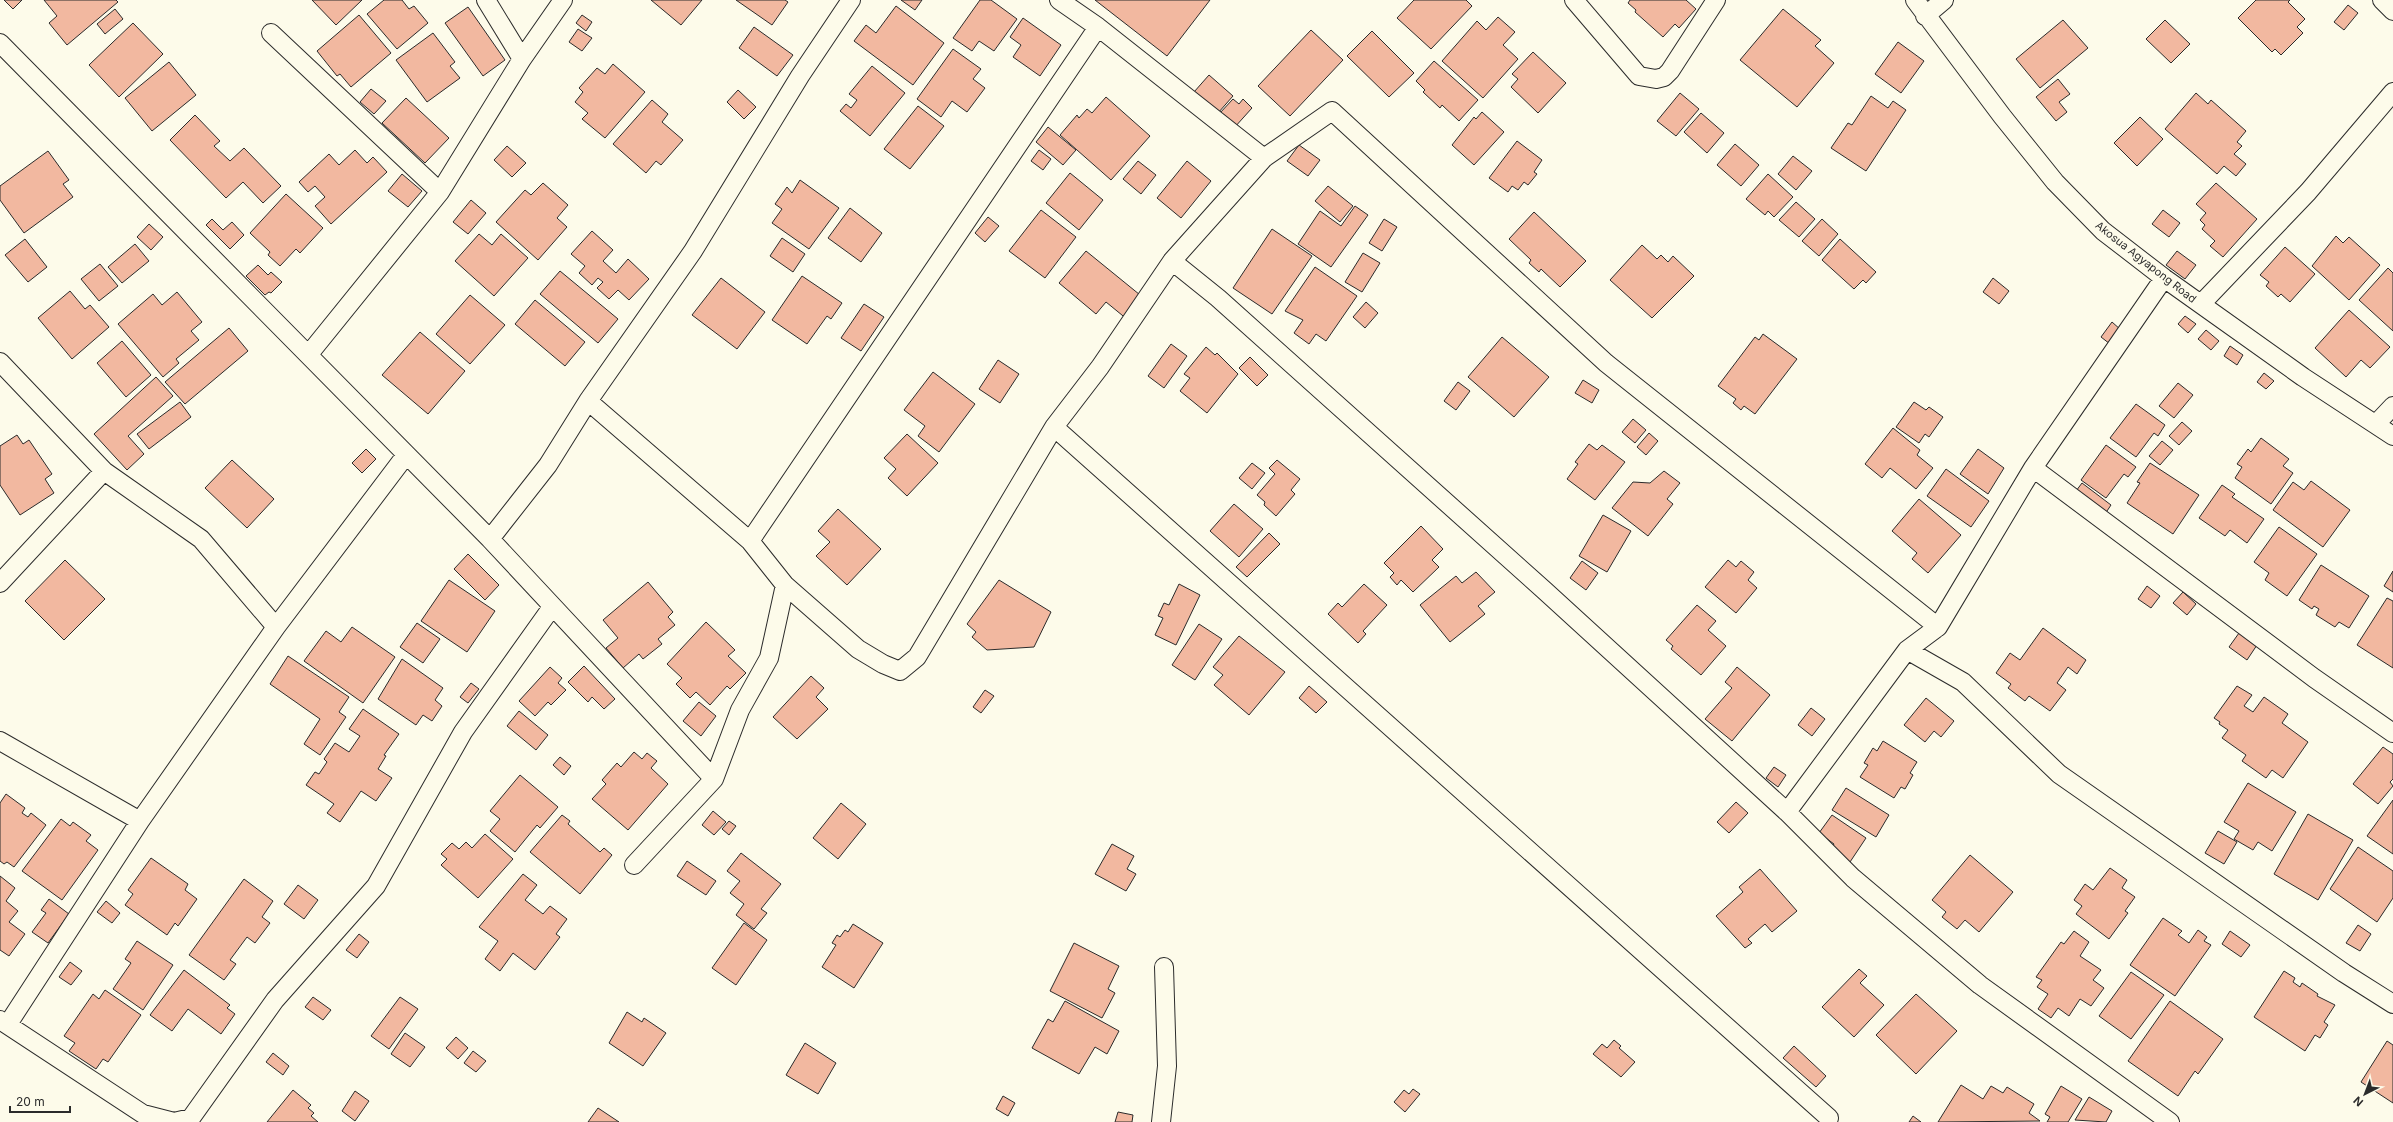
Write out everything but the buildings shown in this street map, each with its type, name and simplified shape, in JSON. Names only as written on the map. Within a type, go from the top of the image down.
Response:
[{"type":"street","points":[[486,0],[522,59]]},
{"type":"street","points":[[309,354],[440,192],[522,59],[563,0]]},
{"type":"street","points":[[490,539],[548,465],[588,401],[693,251],[800,76],[851,0]]},
{"type":"street","points":[[1058,0],[1098,27],[1264,158]]},
{"type":"street","points":[[1574,0],[1639,76],[1656,79],[1664,77],[1670,71],[1716,0]]},
{"type":"street","name":"Akosua Agyapong Road","points":[[1915,0],[1925,16],[2055,182],[2103,231],[2164,278],[2303,377],[2393,436]]},
{"type":"street","points":[[1925,16],[1944,0]]},
{"type":"street","points":[[2382,0],[2393,12]]},
{"type":"street","points":[[750,541],[1098,27]]},
{"type":"street","points":[[271,33],[440,192]]},
{"type":"street","points":[[0,42],[490,539],[714,779]]},
{"type":"street","points":[[2201,304],[2308,192],[2393,92]]},
{"type":"street","points":[[588,401],[750,541],[785,586],[858,649],[883,664],[900,671],[917,657],[1054,427],[1100,367],[1172,261],[1264,158],[1332,111],[1606,363],[1938,627]]},
{"type":"street","points":[[1172,261],[1218,298],[1520,568],[1787,812],[1853,878],[1980,985],[2170,1122]]},
{"type":"street","points":[[1787,812],[1907,650],[1938,627],[2033,468],[2164,278]]},
{"type":"street","points":[[0,362],[104,471],[201,539],[276,627]]},
{"type":"street","points":[[2376,424],[2393,406]]},
{"type":"street","points":[[1054,427],[1829,1118]]},
{"type":"street","points":[[406,455],[276,627],[140,822],[4,1022],[143,1114],[174,1122],[191,1118],[275,1000],[376,886],[463,732],[552,607]]},
{"type":"street","points":[[2033,468],[2314,678],[2393,733]]},
{"type":"street","points":[[0,583],[104,471]]},
{"type":"street","points":[[634,866],[714,779],[740,710],[769,658],[785,586]]},
{"type":"street","points":[[1907,650],[1963,682],[2059,774],[2344,973],[2393,1004]]},
{"type":"street","points":[[0,741],[140,822]]},
{"type":"street","points":[[1161,1122],[1166,1066],[1164,967]]}]
